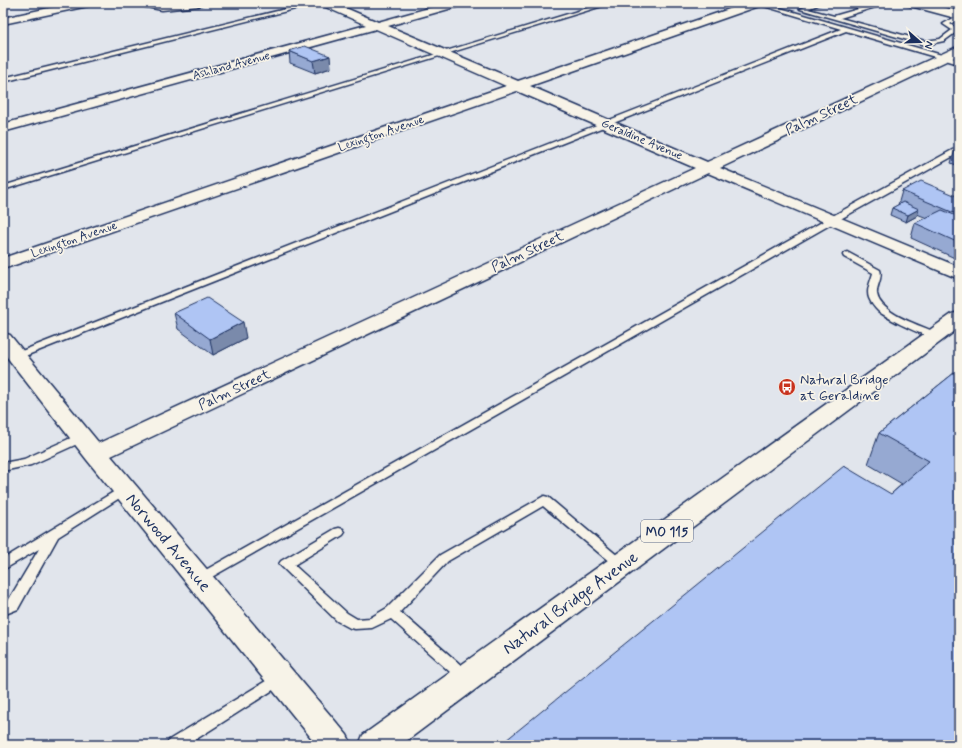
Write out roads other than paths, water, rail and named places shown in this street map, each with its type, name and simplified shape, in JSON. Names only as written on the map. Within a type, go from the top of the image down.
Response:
[{"type":"main road","points":[[911,3],[959,16]]},
{"type":"main road","name":"Natural Bridge Avenue","points":[[375,745],[959,318]]},
{"type":"street","points":[[3,21],[88,3]]},
{"type":"street","points":[[140,3],[162,7],[198,3]]},
{"type":"street","name":"Geraldine Avenue","points":[[325,3],[959,274]]},
{"type":"street","name":"Ashland Avenue","points":[[3,127],[458,3]]},
{"type":"street","name":"Lexington Avenue","points":[[3,264],[758,3]]},
{"type":"street","name":"Palm Street","points":[[88,446],[954,56]]},
{"type":"street","name":"Norwood Avenue","points":[[10,348],[88,446],[336,745]]},
{"type":"lane","points":[[3,80],[316,3]]},
{"type":"lane","points":[[3,188],[609,3]]},
{"type":"lane","points":[[758,3],[846,29],[954,56]]},
{"type":"lane","points":[[819,3],[803,9],[925,43],[942,40],[956,30],[946,24],[959,16]]},
{"type":"lane","points":[[834,18],[884,3]]},
{"type":"lane","points":[[10,348],[606,124],[846,29]]},
{"type":"lane","points":[[199,579],[832,220],[959,150]]},
{"type":"lane","points":[[847,255],[877,272],[877,278],[873,290],[873,298],[880,308],[888,314],[935,335]]},
{"type":"lane","points":[[3,467],[88,446]]},
{"type":"lane","points":[[3,565],[125,489]]},
{"type":"lane","points":[[339,532],[284,564],[342,617],[355,624],[372,623],[392,612],[444,558],[544,500],[621,565]]},
{"type":"lane","points":[[3,610],[13,605],[55,533]]},
{"type":"lane","points":[[392,612],[467,678]]},
{"type":"lane","points":[[178,744],[281,678]]},
{"type":"place","name":"Natural Bridge at Geraldine","points":[[787,387]]}]
